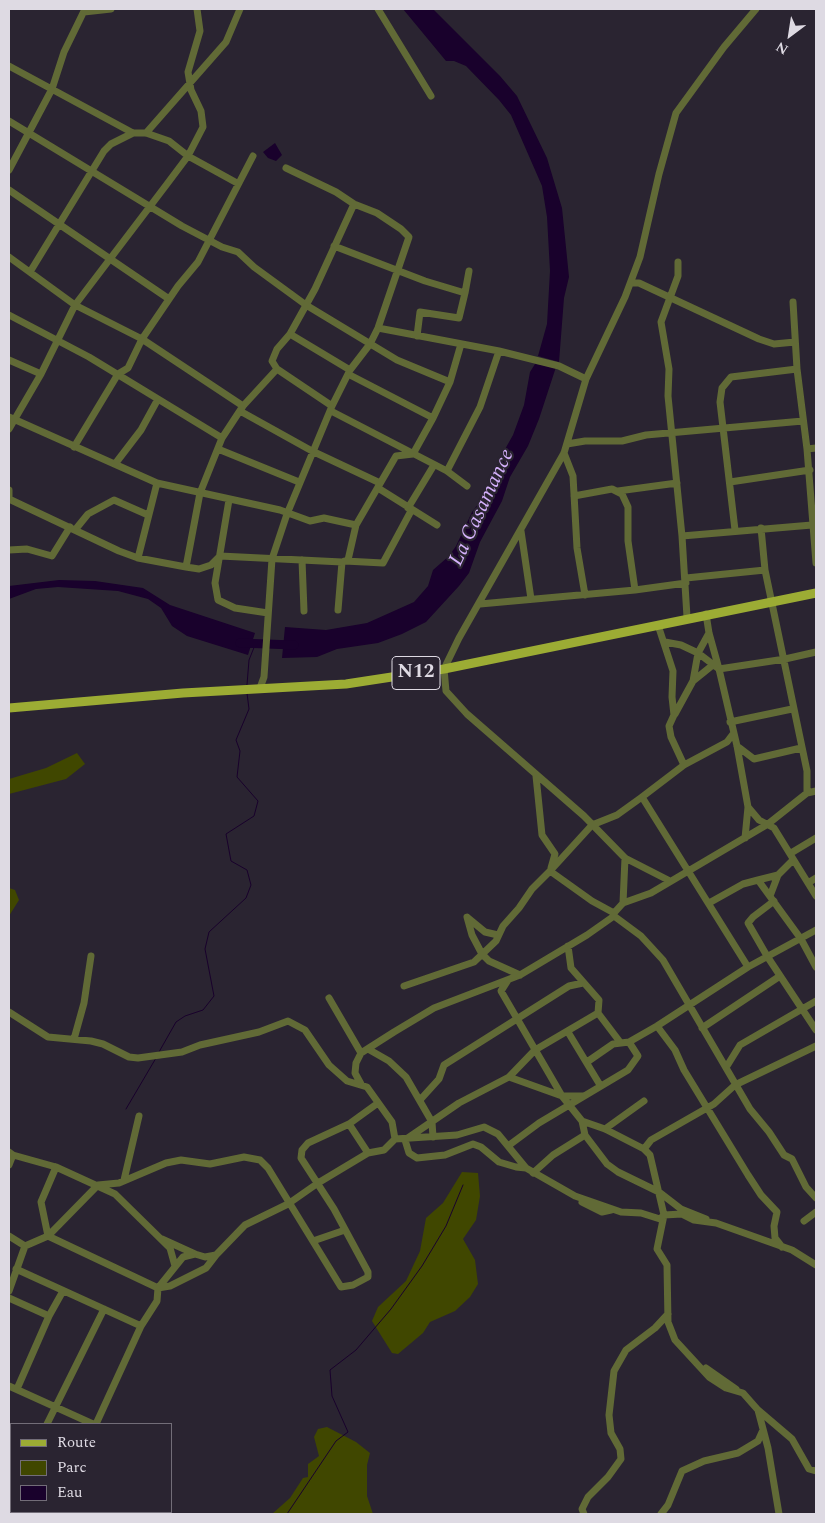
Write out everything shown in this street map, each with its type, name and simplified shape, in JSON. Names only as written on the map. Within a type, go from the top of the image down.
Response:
[{"type":"main road","name":"N12","points":[[9,708],[260,688],[346,684],[444,669],[658,625],[687,617],[816,593]]},
{"type":"street","points":[[9,170],[52,89],[64,52],[85,10],[111,9]]},
{"type":"street","points":[[9,429],[11,419],[40,374],[75,305],[188,156],[203,127],[201,111],[189,82],[188,72],[200,31],[197,9]]},
{"type":"street","points":[[146,133],[226,42],[240,9]]},
{"type":"street","points":[[378,9],[431,96]]},
{"type":"street","points":[[670,881],[625,858],[592,825],[536,776],[497,738],[467,714],[446,691],[444,669],[564,453],[586,379],[635,283],[634,274],[646,236],[658,174],[676,113],[724,47],[756,9]]},
{"type":"street","points":[[9,66],[133,133],[146,133],[169,141],[188,156],[237,183]]},
{"type":"street","points":[[9,121],[94,170],[182,226],[222,247],[238,252],[254,267],[306,305],[397,360],[450,382]]},
{"type":"street","points":[[30,272],[107,148],[133,133]]},
{"type":"street","points":[[74,447],[118,374],[128,368],[142,339],[169,299],[198,262],[237,183],[253,156]]},
{"type":"street","points":[[260,688],[264,677],[272,559],[287,514],[331,408],[349,372],[370,344],[378,328],[397,270],[410,238],[377,212],[354,204],[336,192],[286,168]]},
{"type":"street","points":[[9,190],[169,299]]},
{"type":"street","points":[[354,204],[306,305],[290,334],[277,349],[272,361],[278,369],[331,408],[447,471],[467,486]]},
{"type":"street","points":[[334,246],[426,281],[465,293]]},
{"type":"street","points":[[9,257],[75,305],[142,339],[242,408],[312,451],[379,485],[410,509],[438,525]]},
{"type":"street","points":[[678,262],[678,276],[661,322],[666,344],[672,433],[686,580],[687,617]]},
{"type":"street","points":[[417,336],[420,312],[459,318],[469,272]]},
{"type":"street","points":[[635,283],[759,339],[774,344],[794,342]]},
{"type":"street","points":[[793,302],[794,342],[808,449],[816,562]]},
{"type":"street","points":[[9,315],[118,374],[222,438]]},
{"type":"street","points":[[378,328],[536,360],[559,366],[586,379]]},
{"type":"street","points":[[290,334],[349,372],[433,418]]},
{"type":"street","points":[[414,454],[450,382],[461,344]]},
{"type":"street","points":[[447,471],[480,407],[499,351]]},
{"type":"street","points":[[9,360],[40,374]]},
{"type":"street","points":[[186,567],[200,493],[222,438],[242,408],[278,369]]},
{"type":"street","points":[[735,530],[720,402],[722,388],[731,377],[797,369]]},
{"type":"street","points":[[115,464],[141,430],[158,399]]},
{"type":"street","points":[[11,419],[157,483],[280,510],[310,521],[324,518],[356,525]]},
{"type":"street","points":[[567,444],[585,441],[622,441],[646,435],[803,421]]},
{"type":"street","points":[[808,449],[816,448]]},
{"type":"street","points":[[218,449],[299,482]]},
{"type":"street","points":[[564,453],[573,476],[577,548],[585,595]]},
{"type":"street","points":[[338,610],[345,561],[356,525],[396,456],[414,454]]},
{"type":"street","points":[[9,490],[9,497],[73,529],[138,558],[199,569],[211,565],[220,556],[383,563],[434,465]]},
{"type":"street","points":[[730,482],[810,470]]},
{"type":"street","points":[[138,558],[157,483]]},
{"type":"street","points":[[617,491],[677,483]]},
{"type":"street","points":[[574,496],[612,488],[622,494],[628,506],[628,541],[635,590]]},
{"type":"street","points":[[9,550],[27,549],[52,556],[73,529],[88,514],[114,500],[148,515]]},
{"type":"street","points":[[228,500],[215,583],[218,600],[234,608],[268,613]]},
{"type":"street","points":[[682,536],[735,530],[812,525]]},
{"type":"street","points":[[761,528],[765,570],[785,659],[792,709],[807,771],[807,793]]},
{"type":"street","points":[[521,531],[530,599]]},
{"type":"street","points":[[302,560],[304,611]]},
{"type":"street","points":[[480,604],[635,590],[686,580],[765,570]]},
{"type":"street","points":[[706,614],[716,666],[732,734],[737,746],[748,807],[745,838]]},
{"type":"street","points":[[658,625],[673,671],[672,697],[674,715]]},
{"type":"street","points":[[684,765],[669,726],[693,681],[698,653],[709,633]]},
{"type":"street","points":[[665,642],[681,645],[698,653],[716,666]]},
{"type":"street","points":[[693,681],[716,666],[785,659],[816,652]]},
{"type":"street","points":[[264,677],[270,688]]},
{"type":"street","points":[[730,722],[792,709]]},
{"type":"street","points":[[404,986],[469,964],[496,940],[532,889],[592,825],[616,815],[684,765],[727,742],[732,734]]},
{"type":"street","points":[[737,746],[754,759],[801,748]]},
{"type":"street","points":[[536,776],[542,835],[555,854],[550,871]]},
{"type":"street","points":[[361,1084],[355,1073],[356,1062],[361,1054],[368,1049],[434,1008],[478,989],[520,975],[568,946],[614,914],[623,903],[651,893],[768,824],[807,793],[816,791]]},
{"type":"street","points":[[642,797],[748,967]]},
{"type":"street","points":[[748,807],[759,820],[774,828],[816,896]]},
{"type":"street","points":[[816,838],[792,857],[778,875],[772,899],[748,923],[767,956],[816,1030]]},
{"type":"street","points":[[623,903],[625,858]]},
{"type":"street","points":[[550,871],[614,914],[641,936],[663,960],[702,1028],[727,1066],[736,1085],[774,1142],[784,1155],[792,1159],[806,1187],[816,1198]]},
{"type":"street","points":[[709,902],[743,884],[778,875]]},
{"type":"street","points":[[808,883],[816,878]]},
{"type":"street","points":[[758,880],[801,939],[816,966]]},
{"type":"street","points":[[498,935],[485,932],[467,918],[472,935],[488,961],[520,975]]},
{"type":"street","points":[[587,1062],[614,1044],[629,1042],[657,1026],[688,1004],[748,967],[816,930]]},
{"type":"street","points":[[568,946],[571,968],[569,986]]},
{"type":"street","points":[[74,1039],[84,1003],[91,956]]},
{"type":"street","points":[[571,968],[599,1000],[598,1013],[620,1042]]},
{"type":"street","points":[[702,1028],[780,976]]},
{"type":"street","points":[[508,980],[501,991],[562,1096],[582,1121],[585,1135],[607,1164],[618,1172],[659,1192],[681,1208],[716,1223],[792,1250],[816,1265]]},
{"type":"street","points":[[420,1100],[439,1078],[444,1064],[569,986],[583,983]]},
{"type":"street","points":[[328,998],[361,1054]]},
{"type":"street","points":[[727,1066],[740,1045],[816,1000]]},
{"type":"street","points":[[9,1012],[48,1037],[103,1044],[129,1057],[138,1058],[182,1052],[208,1043],[259,1032],[288,1021],[305,1030],[329,1065],[347,1081],[361,1084],[367,1088],[392,1122],[395,1139]]},
{"type":"street","points":[[405,1140],[459,1103],[509,1077],[535,1050],[598,1013]]},
{"type":"street","points":[[657,1026],[675,1050],[684,1070],[761,1195],[777,1212],[774,1226],[775,1238],[782,1247]]},
{"type":"street","points":[[568,1032],[600,1085]]},
{"type":"street","points":[[508,1146],[539,1123],[628,1070],[638,1056],[629,1042]]},
{"type":"street","points":[[644,1149],[651,1140],[708,1107],[736,1085],[816,1046]]},
{"type":"street","points":[[368,1049],[389,1061],[406,1077],[432,1122],[433,1137]]},
{"type":"street","points":[[509,1077],[562,1096],[584,1096]]},
{"type":"street","points":[[605,1129],[644,1101]]},
{"type":"street","points":[[9,1291],[25,1246],[48,1236],[98,1185],[111,1185],[166,1163],[181,1160],[210,1164],[244,1157],[260,1160],[273,1176],[288,1204],[341,1287],[352,1285],[368,1277],[368,1272],[346,1230],[301,1158],[302,1150],[308,1143],[349,1124],[378,1103]]},
{"type":"street","points":[[124,1180],[139,1116]]},
{"type":"street","points":[[582,1121],[605,1129],[644,1149],[650,1155],[664,1216],[656,1249],[667,1265],[668,1322],[675,1340],[709,1377],[726,1388],[743,1394],[758,1410],[792,1439],[809,1469],[816,1471]]},
{"type":"street","points":[[349,1124],[368,1153]]},
{"type":"street","points":[[395,1139],[405,1140],[457,1135],[484,1127],[498,1134],[526,1168],[575,1196],[611,1210],[641,1213],[660,1219],[664,1216],[682,1214],[694,1220],[716,1223]]},
{"type":"street","points":[[534,1173],[553,1155],[585,1135]]},
{"type":"street","points":[[48,1236],[158,1288],[170,1286],[206,1268],[245,1225],[288,1204],[318,1183],[368,1153],[384,1150],[395,1139]]},
{"type":"street","points":[[405,1140],[409,1153],[416,1158],[445,1155],[473,1144],[481,1147],[500,1162],[516,1168],[526,1168]]},
{"type":"street","points":[[9,1165],[11,1153],[56,1167],[115,1194],[170,1248],[175,1266]]},
{"type":"street","points":[[48,1236],[41,1202],[56,1167]]},
{"type":"street","points":[[804,1221],[816,1212]]},
{"type":"street","points":[[313,1241],[346,1230]]},
{"type":"street","points":[[9,1236],[25,1246]]},
{"type":"street","points":[[162,1239],[205,1257],[216,1255]]},
{"type":"street","points":[[94,1423],[142,1326],[157,1301],[158,1288],[183,1257],[195,1254]]},
{"type":"street","points":[[16,1269],[142,1326]]},
{"type":"street","points":[[17,1389],[49,1316],[64,1291]]},
{"type":"street","points":[[9,1298],[49,1316]]},
{"type":"street","points":[[48,1423],[104,1309]]},
{"type":"street","points":[[584,1514],[582,1509],[588,1496],[608,1477],[621,1459],[620,1449],[611,1433],[609,1415],[614,1371],[626,1350],[655,1328],[668,1314]]},
{"type":"street","points":[[9,1386],[92,1423]]},
{"type":"street","points":[[758,1410],[779,1514]]},
{"type":"street","points":[[661,1514],[668,1505],[682,1471],[704,1461],[738,1454],[758,1441],[763,1430]]},
{"type":"street","points":[[54,1513],[68,1514]]},
{"type":"green space","points":[[77,753],[85,764],[66,779],[9,794],[9,779],[46,768]]},
{"type":"green space","points":[[9,888],[15,890],[19,900],[9,916]]},
{"type":"green space","points":[[462,1172],[478,1173],[480,1196],[476,1220],[463,1239],[475,1260],[478,1284],[470,1297],[455,1311],[430,1322],[423,1333],[398,1354],[392,1353],[372,1321],[378,1307],[406,1281],[420,1251],[426,1218],[443,1203]]},
{"type":"green space","points":[[327,1427],[356,1442],[370,1453],[367,1465],[367,1496],[373,1514],[272,1514],[290,1498],[303,1478],[308,1477],[308,1464],[319,1456],[314,1437],[318,1429]]},
{"type":"water","points":[[403,9],[433,9],[500,76],[517,96],[547,158],[562,208],[569,277],[564,298],[559,362],[538,356],[547,324],[550,271],[547,217],[542,186],[511,115],[466,66],[454,61],[446,61]]},
{"type":"water","points":[[275,143],[282,155],[276,161],[268,158],[263,152]]},
{"type":"water","points":[[535,364],[556,367],[539,419],[528,446],[510,477],[502,501],[480,542],[469,573],[459,586],[426,622],[402,634],[378,643],[337,649],[317,657],[282,658],[285,627],[326,630],[367,623],[414,602],[428,586],[433,570],[449,556],[456,546],[472,512],[490,488],[500,458],[513,435],[524,405],[530,372]]},
{"type":"water","points":[[59,580],[95,581],[143,588],[170,605],[255,633],[248,655],[187,636],[172,626],[161,608],[148,599],[118,591],[58,587],[36,589],[9,599],[9,586]]},
{"type":"waterway","name":"La Casamance","points":[[240,643],[294,645]]},
{"type":"waterway","points":[[247,685],[249,660],[255,645]]},
{"type":"waterway","points":[[159,1052],[176,1022],[185,1016],[203,1010],[214,996],[205,949],[209,932],[246,898],[251,885],[247,870],[231,861],[226,834],[254,816],[258,801],[237,777],[240,751],[236,740],[249,709],[247,693]]},
{"type":"waterway","points":[[126,1109],[156,1058]]},
{"type":"waterway","points":[[287,1514],[336,1441],[348,1432],[332,1396],[330,1370],[356,1350],[391,1309],[422,1266],[446,1226],[463,1185]]}]
